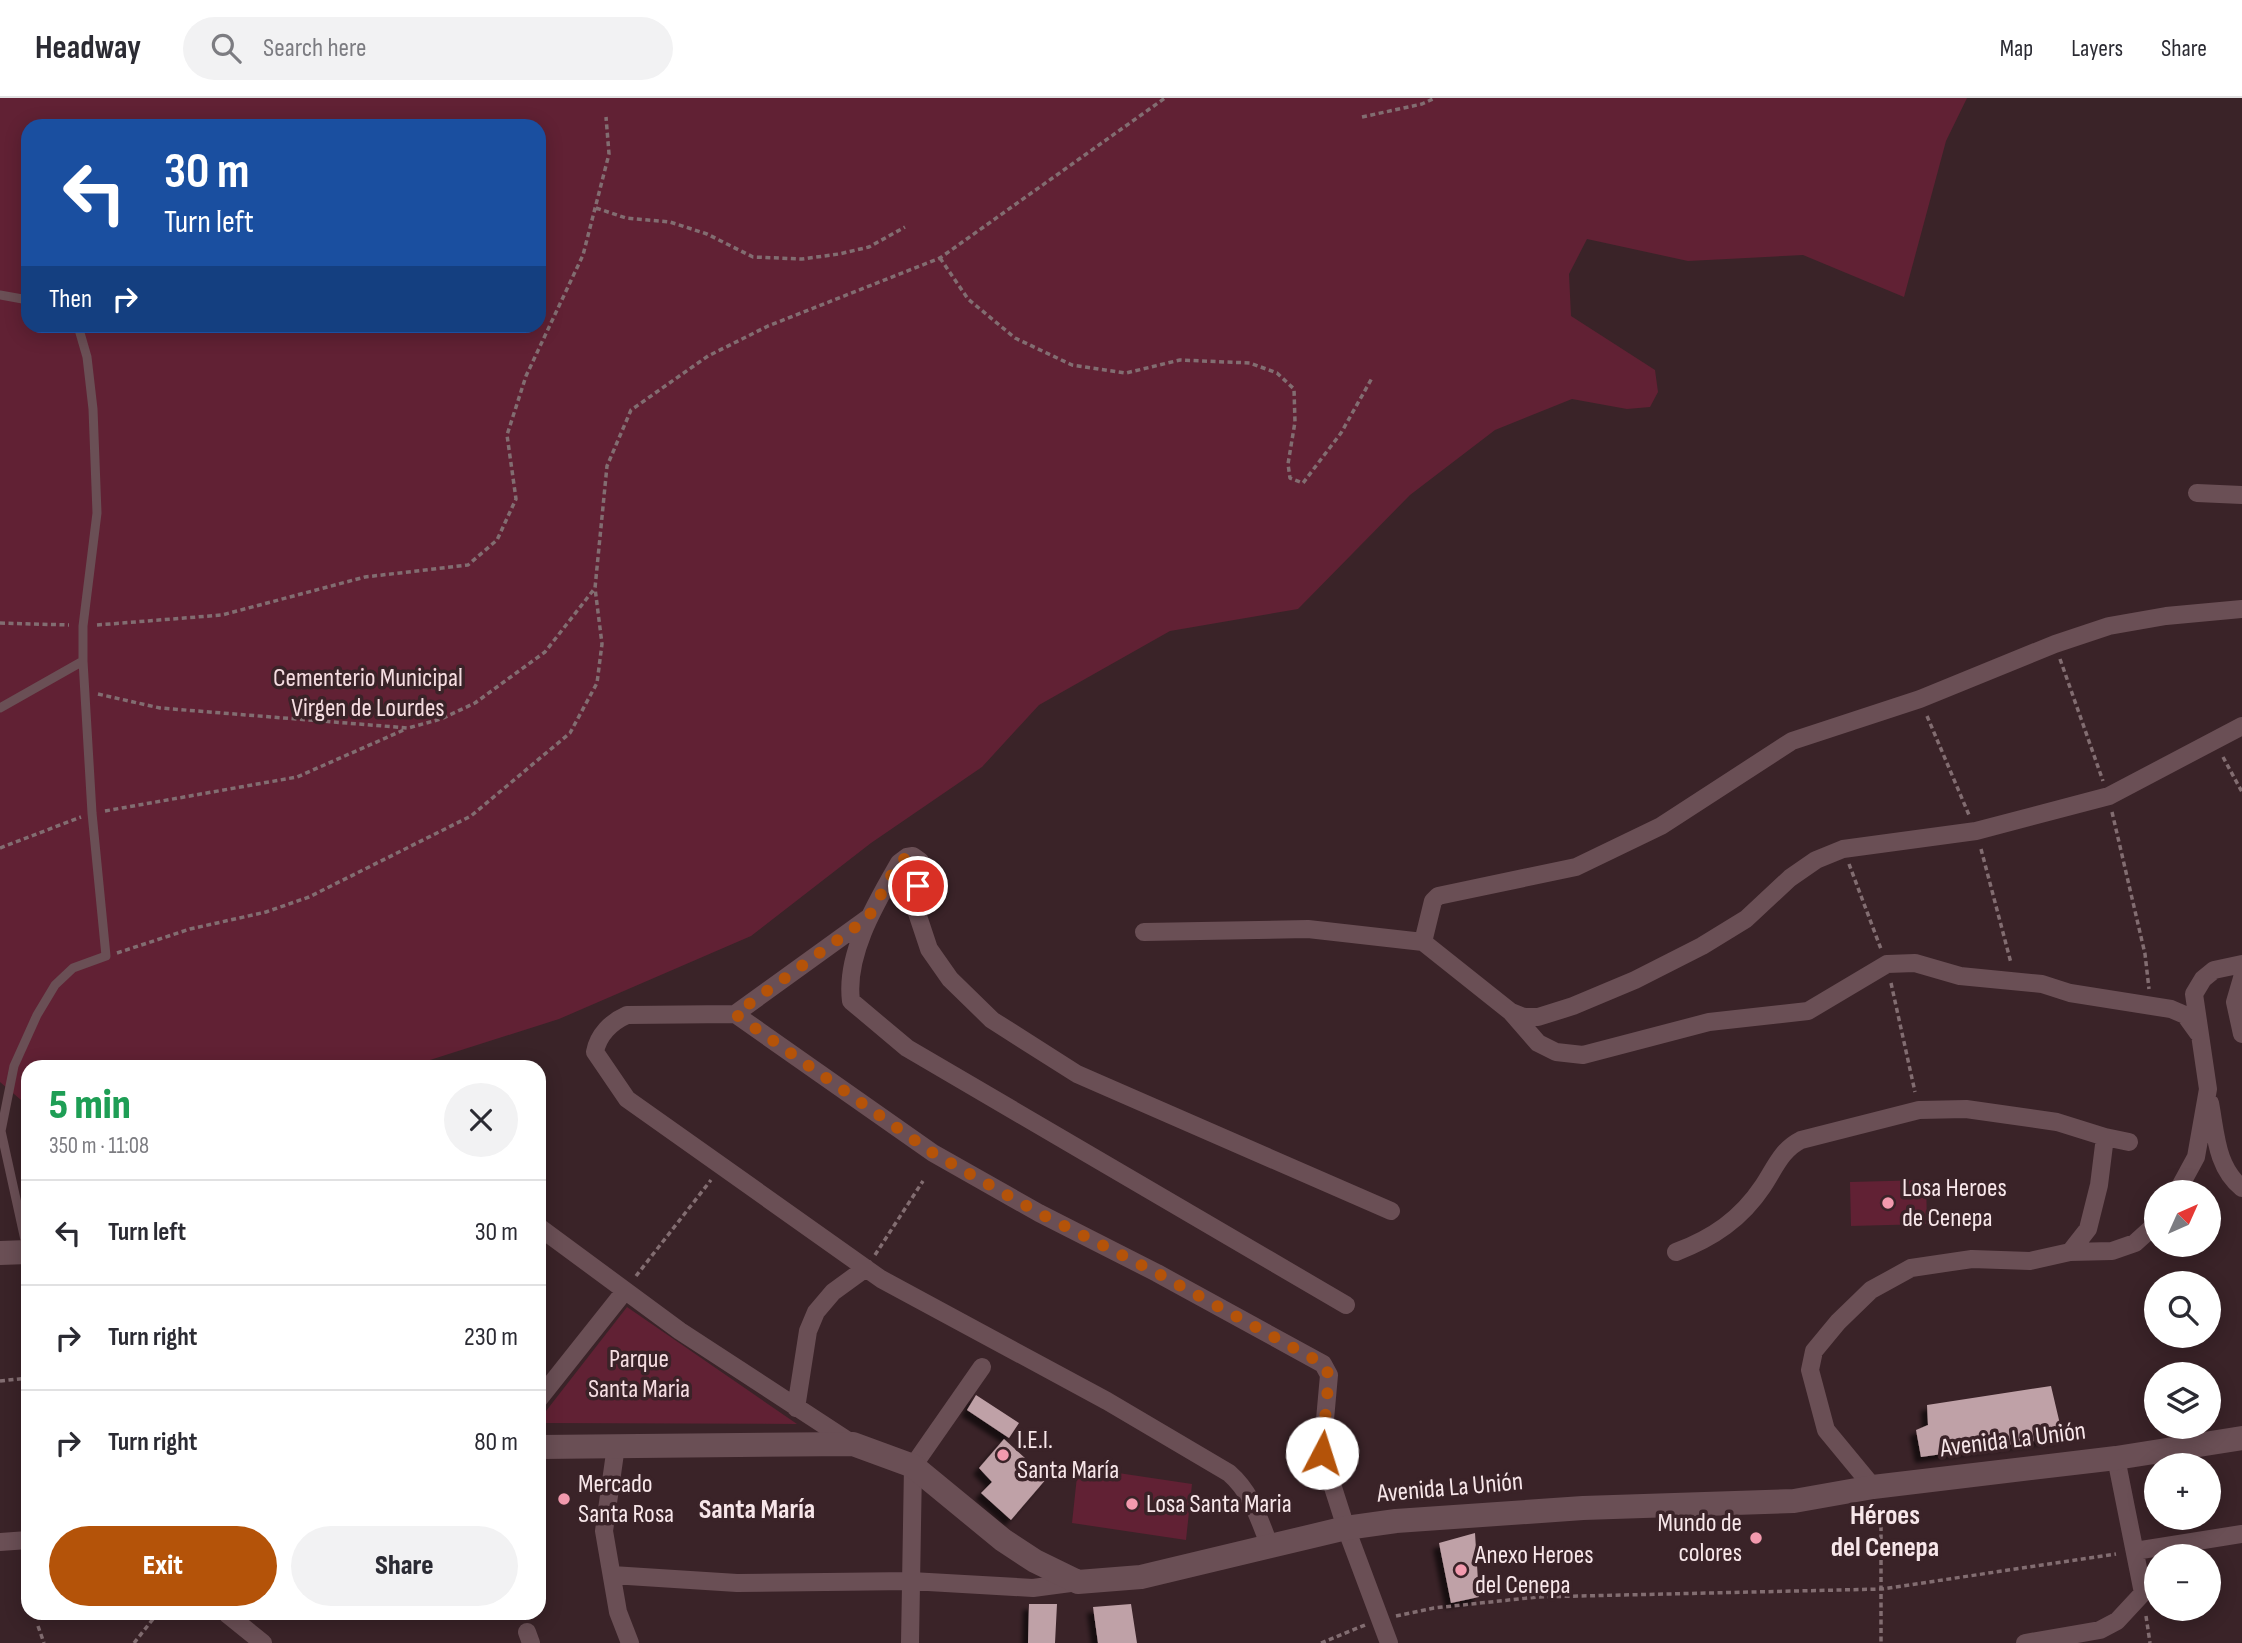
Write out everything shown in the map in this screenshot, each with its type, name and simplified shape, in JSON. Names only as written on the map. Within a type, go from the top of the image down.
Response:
[{"type":"main road","points":[[0,1253],[21,1252]]},
{"type":"main road","name":"Avenida La Unión","points":[[1078,1582],[1141,1577],[1346,1528],[1396,1521],[1583,1508],[1794,1501],[1873,1487],[2116,1458],[2242,1438]]},
{"type":"main road","points":[[546,1447],[853,1444],[913,1466],[1003,1540],[1035,1561],[1078,1582]]},
{"type":"street","points":[[2197,493],[2242,495]]},
{"type":"street","points":[[1423,943],[1433,901],[1438,896],[1576,867],[1661,826],[1792,741],[1920,699],[2055,644],[2109,626],[2166,616],[2242,609]]},
{"type":"street","points":[[1511,1012],[1524,1017],[1538,1017],[1573,1006],[1635,980],[1702,946],[1735,925],[1816,860],[1843,849],[1976,831],[2109,796],[2242,726]]},
{"type":"street","points":[[1346,1305],[908,1048],[851,1001],[849,983],[868,918],[898,863],[913,856],[920,861],[916,909],[929,949],[950,979],[992,1020],[1077,1074],[1391,1211]]},
{"type":"street","points":[[868,918],[735,1014],[627,1015],[614,1021],[597,1043],[595,1052],[627,1099],[881,1279],[1107,1401],[1229,1473],[1243,1485],[1251,1499],[1270,1547]]},
{"type":"street","points":[[1144,932],[1308,929],[1423,943],[1511,1012],[1538,1043],[1556,1052],[1583,1055],[1709,1022],[1808,1011],[1886,964],[1915,963],[1960,976],[2042,984],[2070,993],[2151,1005],[2185,1014],[2198,1033]]},
{"type":"street","points":[[2242,964],[2214,970],[2203,979],[2194,994],[2198,1033],[2221,1164],[2232,1181],[2242,1188]]},
{"type":"street","points":[[2242,978],[2235,1002],[2242,1034]]},
{"type":"street","points":[[735,1014],[933,1153],[1039,1213],[1157,1273],[1323,1364],[1329,1375],[1322,1453],[1346,1528],[1389,1643]]},
{"type":"street","points":[[2183,1180],[2196,1157],[2208,1089]]},
{"type":"street","points":[[1676,1252],[1706,1241],[1733,1222],[1762,1188],[1789,1146],[1801,1140],[1919,1110],[1966,1110],[2057,1122],[2105,1138],[2129,1142]]},
{"type":"street","points":[[2070,1252],[2088,1229],[2099,1185],[2105,1138]]},
{"type":"street","points":[[546,1232],[624,1292],[853,1444]]},
{"type":"street","points":[[1873,1487],[1826,1430],[1810,1370],[1814,1351],[1838,1322],[1871,1290],[1911,1268],[1972,1259],[2030,1261],[2070,1252],[2112,1251],[2135,1243],[2144,1235]]},
{"type":"street","points":[[796,1408],[808,1331],[816,1312],[833,1292],[866,1268]]},
{"type":"street","points":[[546,1390],[624,1292]]},
{"type":"street","points":[[910,1643],[913,1466],[982,1367]]},
{"type":"street","points":[[616,1446],[604,1531],[618,1612],[630,1643]]},
{"type":"street","points":[[2025,1643],[2100,1629],[2117,1621],[2143,1593],[2116,1458]]},
{"type":"street","points":[[2135,1551],[2242,1534]]},
{"type":"street","points":[[0,1542],[21,1540]]},
{"type":"street","points":[[612,1575],[737,1583],[911,1581],[1033,1588],[1078,1582]]},
{"type":"street","points":[[234,1620],[262,1643]]},
{"type":"lane","points":[[0,295],[21,299]]},
{"type":"lane","points":[[21,1221],[1,1131],[13,1066],[55,985],[73,968],[106,956],[92,813],[83,661],[83,626],[97,513],[93,409],[87,356],[80,333]]},
{"type":"lane","points":[[0,708],[83,661]]},
{"type":"path","points":[[106,956],[130,951],[190,929],[266,912],[309,897],[471,816],[570,733],[597,683],[602,644],[595,588],[607,466],[631,410],[708,356],[768,326],[940,258],[1165,98]]},
{"type":"path","points":[[1362,117],[1422,104],[1435,98]]},
{"type":"path","points":[[0,623],[83,626],[222,615],[365,577],[468,565],[497,540],[516,499],[507,435],[526,376],[583,255],[609,154],[606,117]]},
{"type":"path","points":[[596,208],[626,218],[670,222],[707,234],[753,257],[802,259],[839,254],[869,247],[905,227]]},
{"type":"path","points":[[940,258],[968,299],[1015,338],[1072,365],[1126,373],[1180,360],[1250,363],[1277,373],[1294,389],[1295,422],[1288,464],[1290,478],[1303,483],[1341,433],[1372,378]]},
{"type":"path","points":[[0,848],[92,813],[297,777],[408,728],[442,719],[475,704],[545,652],[595,588]]},
{"type":"path","points":[[2055,644],[2109,796],[2146,954],[2151,1005]]},
{"type":"path","points":[[85,691],[160,708],[408,728]]},
{"type":"path","points":[[2214,740],[2242,792]]},
{"type":"path","points":[[624,1292],[722,1166]]},
{"type":"path","points":[[866,1268],[923,1181]]},
{"type":"path","points":[[0,1381],[21,1379]]},
{"type":"path","points":[[1873,1487],[1883,1513],[1881,1643]]},
{"type":"path","points":[[1321,1643],[1379,1619],[1434,1608],[1537,1597],[1882,1589],[2135,1551]]},
{"type":"path","points":[[134,1643],[152,1620]]},
{"type":"path","points":[[38,1626],[44,1643]]},
{"type":"green space","name":"Cementerio Municipal Virgen de Lourdes","points":[[0,98],[1967,98],[1946,141],[1904,297],[1803,255],[1688,261],[1587,239],[1569,274],[1571,316],[1655,370],[1658,392],[1650,407],[1627,409],[1572,399],[1495,430],[1410,495],[1298,609],[1170,631],[1039,705],[982,767],[871,843],[751,936],[559,1019],[430,1060],[21,1060],[21,1100],[0,1082]]},
{"type":"green space","name":"Losa Heroes de Cenepa","points":[[1926,1180],[1927,1224],[1851,1226],[1850,1182]]},
{"type":"green space","name":"Parque Santa Maria","points":[[627,1307],[797,1424],[546,1423],[546,1411]]},
{"type":"green space","name":"Losa Santa Maria","points":[[1078,1467],[1192,1484],[1186,1540],[1072,1523]]},
{"type":"building","points":[[2051,1386],[2063,1437],[1921,1457],[1916,1430],[1928,1425],[1927,1405]]},
{"type":"building","points":[[976,1395],[1019,1423],[1009,1438],[967,1410]]},
{"type":"building","points":[[1004,1439],[1047,1478],[1011,1520],[981,1493],[992,1482],[979,1468]]},
{"type":"building","name":"Anexo Heroes del Cenepa","points":[[1475,1533],[1479,1597],[1451,1603],[1439,1543]]},
{"type":"building","points":[[1029,1604],[1057,1604],[1055,1643],[1028,1643]]},
{"type":"building","points":[[1131,1604],[1137,1643],[1098,1643],[1093,1607]]},
{"type":"place","name":"Losa Heroes de Cenepa","points":[[1888,1203]]},
{"type":"place","name":"I.E.I. Santa María","points":[[1003,1455]]},
{"type":"place","name":"Mercado Santa Rosa","points":[[564,1499]]},
{"type":"place","name":"Losa Santa Maria","points":[[1132,1504]]},
{"type":"place","name":"Mundo de colores","points":[[1756,1538]]},
{"type":"place","name":"Anexo Heroes del Cenepa","points":[[1461,1570]]},
{"type":"district","name":"Santa María","points":[[757,1509]]},
{"type":"district","name":"Héroes del Cenepa","points":[[1885,1531]]},
{"type":"route","points":[[918,886],[920,861],[913,856],[907,857],[898,863],[868,918],[735,1014],[825,1080],[933,1153],[1039,1213],[1157,1273],[1323,1364],[1329,1375],[1322,1453]]}]
